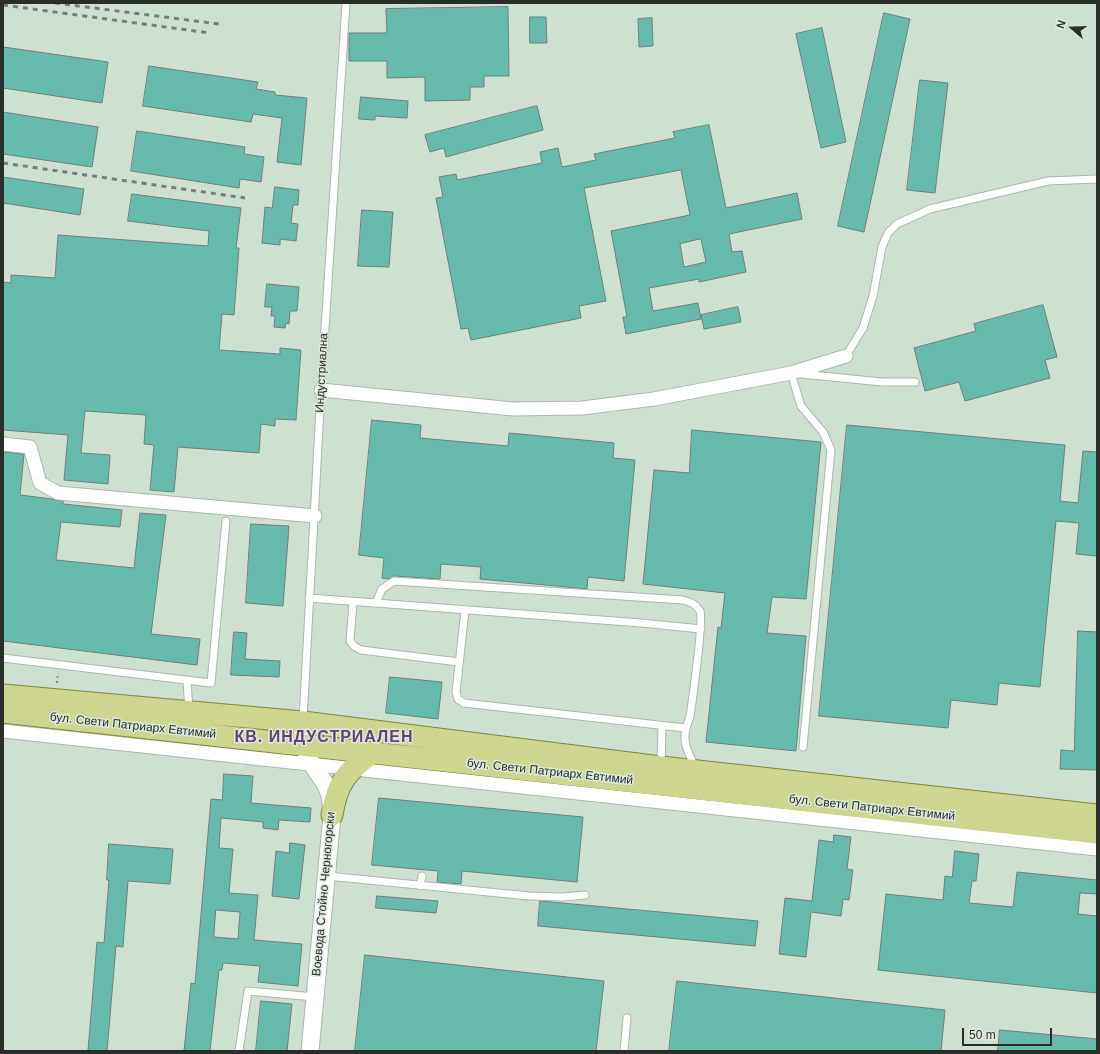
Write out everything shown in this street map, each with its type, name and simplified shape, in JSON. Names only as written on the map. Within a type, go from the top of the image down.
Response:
[{"type":"main road","name":"бул. Свети Патриарх Евтимий","points":[[3,695],[303,722],[661,767],[1097,815]]},
{"type":"main road","name":"бул. Свети Патриарх Евтимий","points":[[3,712],[1097,833]]},
{"type":"main road","points":[[332,815],[335,796],[340,785],[353,768],[374,752]]},
{"type":"street","points":[[321,390],[513,409],[582,408],[654,399],[791,373],[846,356]]},
{"type":"street","points":[[3,444],[30,447],[40,483],[58,493],[315,516]]},
{"type":"street","name":"Индустриална","points":[[302,744],[303,722]]},
{"type":"street","points":[[3,731],[1097,849]]},
{"type":"street","name":"Воевода Стойно Черногорски","points":[[302,744],[312,764],[326,785],[330,795],[332,815],[310,1051]]},
{"type":"lane","name":"Индустриална","points":[[303,722],[321,390],[346,3]]},
{"type":"lane","points":[[846,356],[863,328],[872,296],[882,247],[888,233],[897,224],[930,210],[1048,181],[1097,179]]},
{"type":"lane","points":[[803,746],[831,450],[822,432],[801,406],[791,373],[875,382],[915,382]]},
{"type":"lane","points":[[3,658],[211,683],[226,521]]},
{"type":"lane","points":[[376,604],[382,589],[394,581],[683,600],[694,604],[701,612],[701,629],[690,716],[685,728],[685,746],[697,770]]},
{"type":"lane","points":[[309,598],[701,629]]},
{"type":"lane","points":[[353,602],[350,641],[354,646],[361,650],[459,662]]},
{"type":"lane","points":[[465,610],[456,692],[458,699],[464,703],[685,728]]},
{"type":"lane","points":[[187,680],[189,711]]},
{"type":"lane","points":[[661,767],[662,726]]},
{"type":"lane","points":[[327,876],[529,896],[563,897],[584,895]]},
{"type":"lane","points":[[420,886],[422,876]]},
{"type":"lane","points":[[240,1051],[248,991],[316,997]]},
{"type":"lane","points":[[624,1051],[627,1018]]},
{"type":"shaded area","points":[[3,3],[1097,3],[1097,1051],[3,1051]]},
{"type":"building","points":[[508,7],[509,76],[484,76],[484,87],[470,87],[470,100],[425,101],[425,77],[387,78],[387,61],[349,61],[349,33],[387,33],[386,9]]},
{"type":"building","points":[[884,13],[910,19],[864,232],[838,226]]},
{"type":"building","points":[[530,17],[546,17],[547,43],[530,43]]},
{"type":"building","points":[[652,18],[653,46],[639,47],[638,19]]},
{"type":"building","points":[[822,28],[846,142],[821,148],[796,34]]},
{"type":"building","points":[[3,47],[108,62],[102,103],[3,88]]},
{"type":"building","points":[[149,66],[258,82],[256,89],[275,92],[275,95],[307,98],[301,165],[277,162],[282,118],[253,114],[251,122],[143,106]]},
{"type":"building","points":[[920,80],[948,83],[935,193],[907,190]]},
{"type":"building","points":[[361,97],[408,101],[407,118],[375,116],[375,120],[359,119]]},
{"type":"building","points":[[537,106],[543,130],[446,157],[444,148],[430,152],[425,135]]},
{"type":"building","points":[[3,112],[98,127],[92,167],[3,154]]},
{"type":"building","points":[[709,125],[726,208],[797,193],[802,219],[729,234],[732,252],[742,251],[746,272],[699,282],[699,279],[649,288],[653,311],[698,303],[701,319],[626,334],[623,317],[627,317],[611,231],[690,215],[681,170],[584,188],[606,301],[579,306],[581,318],[471,340],[468,328],[461,329],[436,198],[443,197],[439,177],[456,174],[457,180],[542,163],[540,152],[558,148],[562,167],[596,160],[594,154],[675,138],[673,132]],"holes":[[[701,239],[706,262],[684,267],[680,244]]]},
{"type":"building","points":[[137,131],[245,147],[244,154],[264,157],[261,182],[240,179],[239,188],[131,171]]},
{"type":"building","points":[[3,177],[84,189],[80,215],[3,203]]},
{"type":"building","points":[[275,187],[299,190],[298,205],[293,205],[291,223],[298,224],[296,241],[280,239],[280,245],[262,243],[265,207],[272,208]]},
{"type":"building","points":[[132,194],[241,208],[236,248],[239,248],[234,315],[222,314],[219,350],[280,354],[280,348],[301,350],[296,420],[275,419],[275,426],[261,424],[259,453],[178,447],[174,492],[150,490],[154,445],[144,444],[146,415],[85,411],[81,453],[110,455],[108,484],[64,480],[68,435],[3,430],[3,282],[11,283],[11,275],[55,278],[58,235],[208,246],[209,231],[128,221]]},
{"type":"building","points":[[362,210],[393,212],[389,267],[358,266]]},
{"type":"building","points":[[267,284],[299,287],[297,311],[290,311],[289,324],[286,323],[285,328],[274,327],[275,316],[271,316],[272,307],[265,307]]},
{"type":"building","points":[[1043,305],[1057,357],[1045,360],[1050,378],[965,401],[959,382],[925,391],[914,348],[976,331],[974,324]]},
{"type":"building","points":[[738,307],[741,322],[704,329],[701,315]]},
{"type":"building","points":[[372,420],[421,425],[420,438],[508,446],[509,433],[614,443],[613,458],[635,460],[624,581],[588,577],[587,589],[480,579],[481,567],[441,564],[440,579],[394,576],[389,579],[382,578],[384,558],[359,555]]},
{"type":"building","points":[[847,425],[1065,445],[1060,501],[1078,503],[1083,451],[1097,452],[1097,556],[1076,554],[1079,523],[1056,521],[1040,687],[999,683],[997,705],[951,700],[948,728],[819,716]]},
{"type":"building","points":[[692,430],[821,442],[806,599],[772,597],[767,633],[806,636],[796,751],[706,742],[718,627],[721,628],[725,593],[643,584],[654,470],[689,473]]},
{"type":"building","points":[[3,452],[24,454],[20,495],[63,501],[63,504],[122,510],[120,527],[61,522],[56,560],[134,568],[140,513],[166,515],[151,634],[200,639],[197,665],[3,641]]},
{"type":"building","points":[[251,524],[289,526],[283,606],[246,603]]},
{"type":"building","points":[[1078,631],[1097,632],[1097,770],[1060,769],[1061,750],[1074,751]]},
{"type":"building","points":[[234,632],[247,633],[245,659],[280,661],[279,677],[231,675]]},
{"type":"building","points":[[390,677],[442,682],[438,719],[386,713]]},
{"type":"building","points":[[224,774],[253,776],[251,803],[311,808],[310,822],[279,820],[278,830],[263,828],[263,822],[221,818],[219,848],[233,849],[229,893],[258,895],[254,940],[302,944],[298,986],[258,982],[260,966],[223,963],[222,970],[219,970],[210,1051],[184,1051],[191,983],[195,984],[211,799],[222,800]],"holes":[[[216,910],[240,912],[238,939],[214,937]]]},
{"type":"building","points":[[379,798],[583,817],[577,882],[462,871],[461,884],[437,882],[438,871],[372,865]]},
{"type":"building","points":[[834,835],[851,837],[847,869],[853,870],[849,900],[843,899],[841,916],[811,912],[806,957],[779,954],[785,898],[812,901],[819,840],[833,842]]},
{"type":"building","points":[[290,843],[305,845],[299,899],[272,896],[276,851],[289,853]]},
{"type":"building","points":[[109,844],[173,849],[170,884],[128,881],[123,947],[116,946],[107,1051],[88,1051],[97,942],[104,943],[109,880],[107,880]]},
{"type":"building","points":[[955,851],[979,854],[976,881],[972,881],[969,903],[1013,907],[1017,872],[1097,880],[1097,894],[1080,893],[1078,914],[1097,916],[1097,993],[878,970],[886,894],[943,900],[945,876],[952,877]]},
{"type":"building","points":[[377,896],[438,901],[436,913],[376,908]]},
{"type":"building","points":[[540,901],[758,921],[755,946],[538,926]]},
{"type":"building","points":[[365,955],[604,981],[596,1051],[355,1051]]},
{"type":"building","points":[[677,981],[945,1010],[941,1051],[669,1051]]},
{"type":"building","points":[[261,1001],[292,1004],[287,1051],[256,1051]]},
{"type":"building","points":[[1000,1030],[1097,1039],[1097,1051],[998,1051]]},
{"type":"railway","points":[[55,3],[219,24]]},
{"type":"railway","points":[[3,5],[210,33]]},
{"type":"railway","points":[[3,163],[245,198]]},
{"type":"district","name":"КВ. ИНДУСТРИАЛЕН","points":[[324,738]]}]
